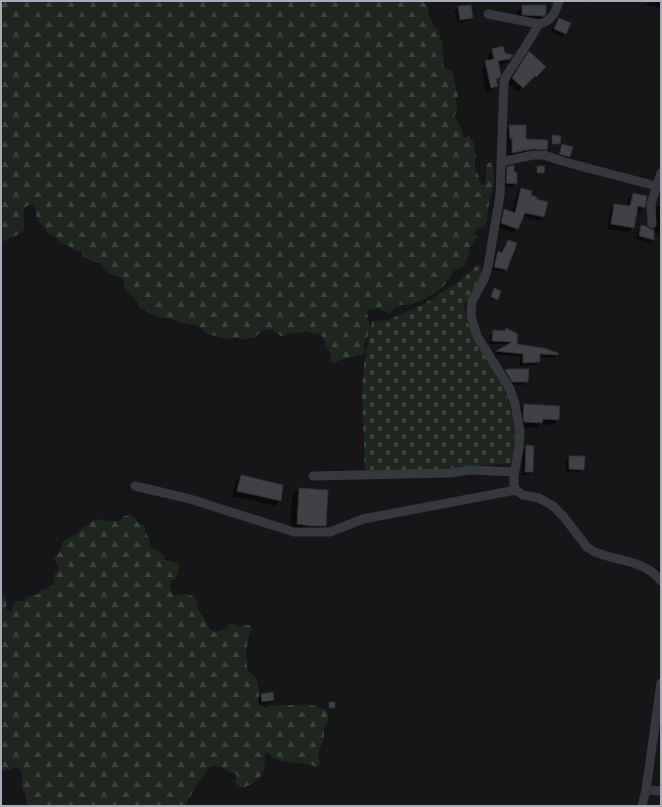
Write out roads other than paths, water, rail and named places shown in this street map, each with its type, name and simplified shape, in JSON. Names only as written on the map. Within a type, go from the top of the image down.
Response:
[{"type":"street","points":[[488,14],[539,24],[548,21],[553,17],[560,1]]},
{"type":"street","points":[[539,24],[504,81],[500,195],[491,253],[484,279],[472,301],[470,311],[471,316],[477,336],[510,390],[515,404],[520,431],[514,472],[516,490],[523,495],[539,498],[553,506],[563,516],[583,543],[592,551],[643,566],[651,571],[661,581]]},
{"type":"street","points":[[502,162],[533,155],[544,155],[571,164],[656,186]]},
{"type":"street","points":[[652,224],[651,204],[661,173]]},
{"type":"street","points":[[314,476],[451,473],[470,470],[514,472]]},
{"type":"street","points":[[134,486],[190,499],[294,532],[330,532],[363,520],[516,490]]},
{"type":"street","points":[[642,806],[646,790],[661,683]]},
{"type":"street","points":[[646,790],[661,791]]}]
